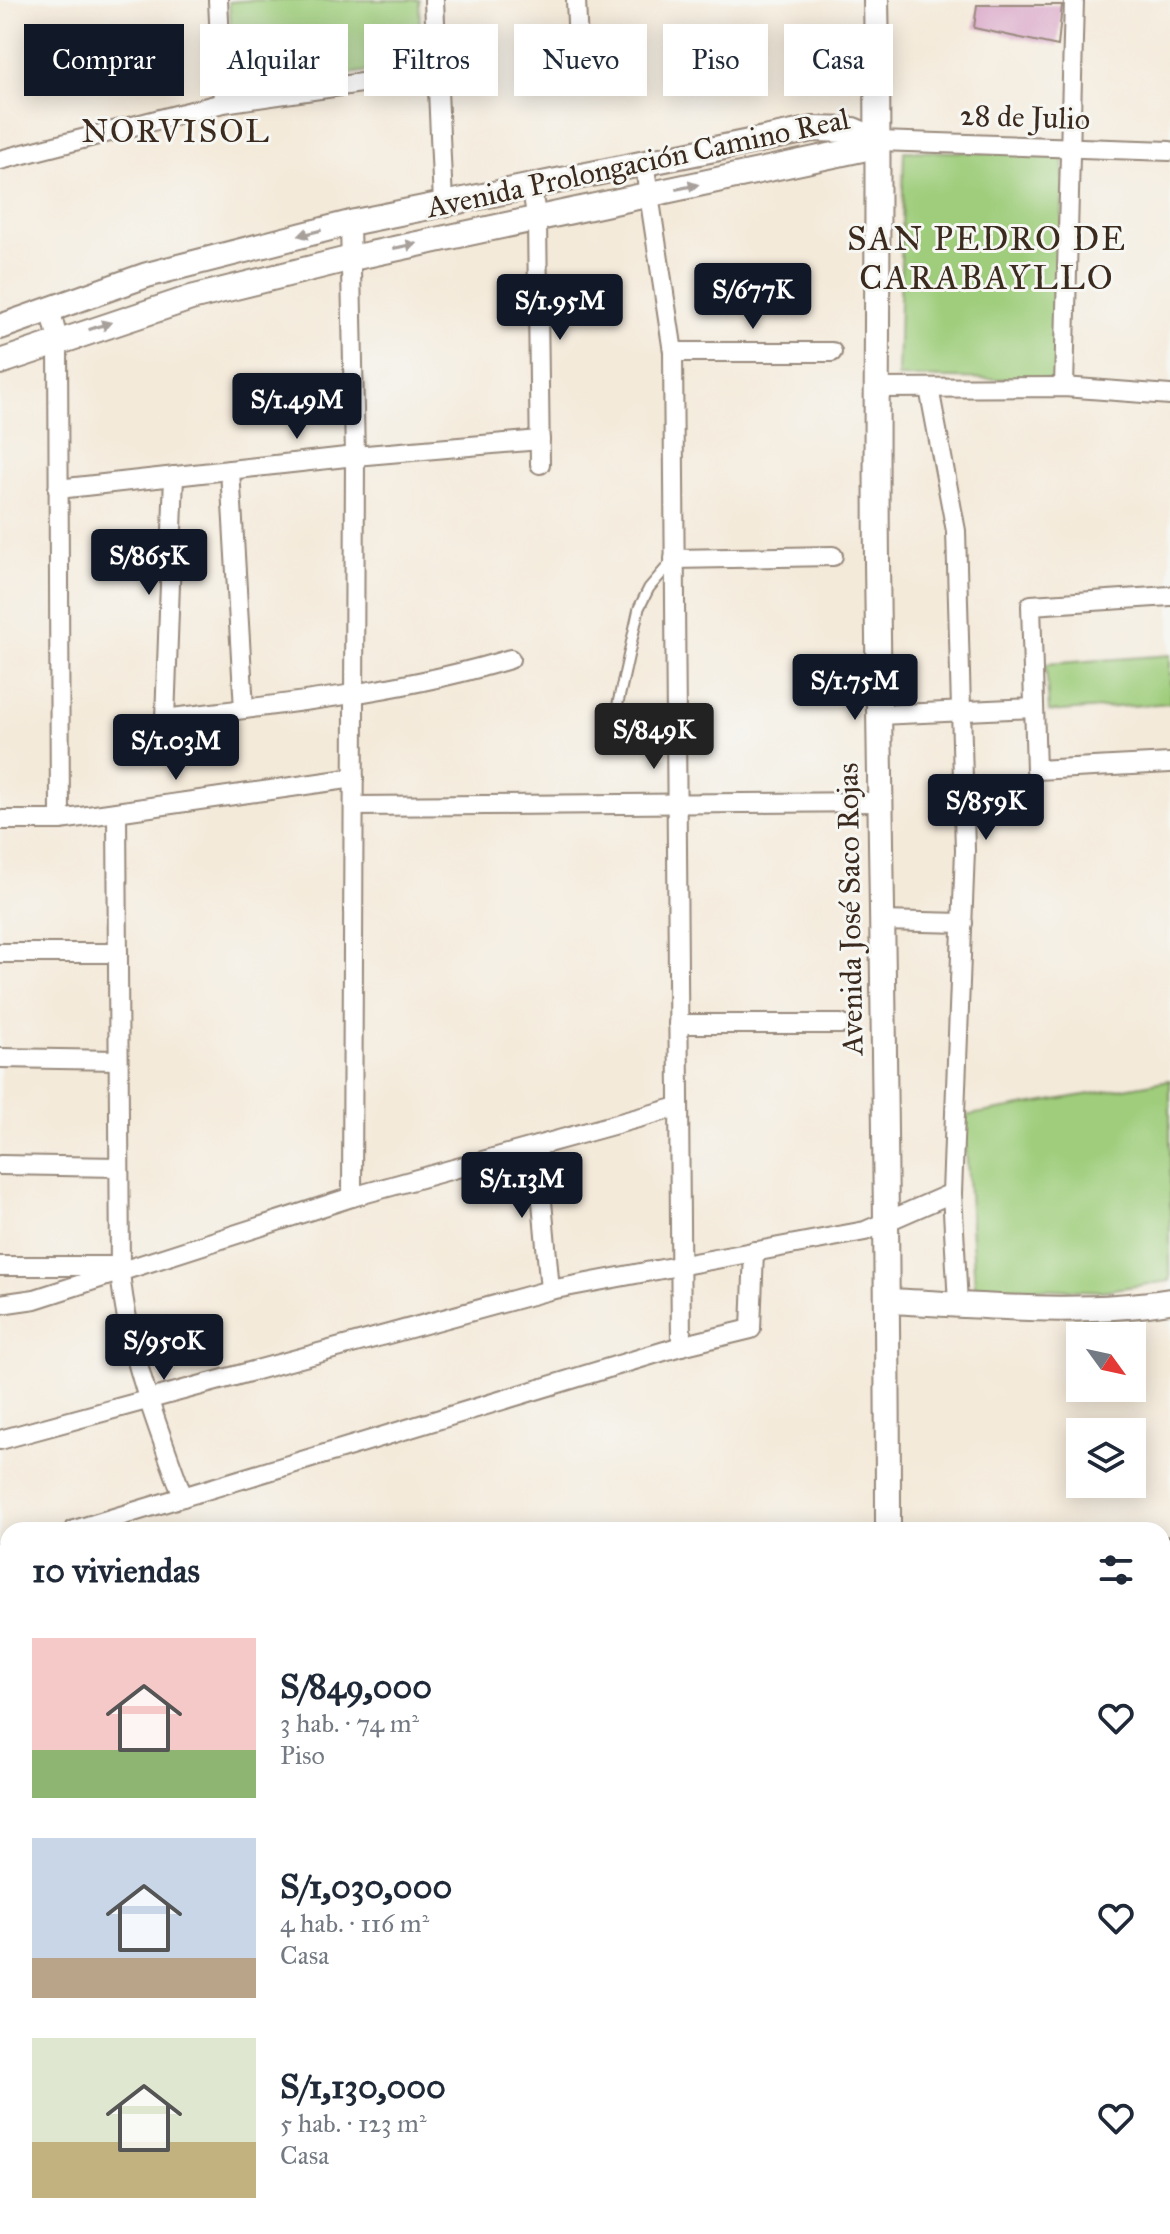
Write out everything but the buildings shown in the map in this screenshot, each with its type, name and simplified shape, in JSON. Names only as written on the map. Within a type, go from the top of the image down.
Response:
[{"type":"main road","name":"Avenida José Saco Rojas","points":[[876,0],[879,141],[879,715],[888,1220],[888,1522]]},
{"type":"main road","name":"Avenida Prolongación Camino Real","points":[[0,327],[147,275],[350,223],[443,203],[826,127],[853,130],[879,141]]},
{"type":"main road","name":"Avenida Prolongación Camino Real","points":[[0,362],[58,340],[191,298],[352,258],[862,149],[879,141]]},
{"type":"main road","points":[[888,1301],[1137,1306],[1170,1301]]},
{"type":"street","points":[[218,0],[223,103]]},
{"type":"street","points":[[434,0],[435,24]]},
{"type":"street","points":[[576,0],[577,24]]},
{"type":"street","points":[[1064,387],[1074,0]]},
{"type":"street","points":[[0,160],[223,103],[364,83]]},
{"type":"street","points":[[438,96],[443,203]]},
{"type":"street","name":"28 de Julio","points":[[879,141],[1170,151]]},
{"type":"street","points":[[644,162],[673,352],[681,1346]]},
{"type":"street","points":[[531,185],[537,220],[540,464]]},
{"type":"street","points":[[350,223],[355,456],[352,1197]]},
{"type":"street","points":[[50,308],[58,340],[60,820]]},
{"type":"street","points":[[673,352],[832,352]]},
{"type":"street","points":[[878,388],[1064,387],[1170,395]]},
{"type":"street","points":[[929,388],[956,531],[965,850],[952,1193],[958,1304]]},
{"type":"street","points":[[58,489],[355,456],[540,440]]},
{"type":"street","points":[[230,470],[244,709]]},
{"type":"street","points":[[174,476],[165,719],[354,695],[458,675],[510,659]]},
{"type":"street","points":[[674,559],[833,556]]},
{"type":"street","points":[[1170,596],[1031,605],[1036,770],[1170,763]]},
{"type":"street","points":[[879,715],[1034,708]]},
{"type":"street","points":[[0,820],[60,820],[354,778]]},
{"type":"street","points":[[354,806],[881,802]]},
{"type":"street","points":[[117,812],[120,1269],[125,1319],[147,1398],[183,1497]]},
{"type":"street","points":[[882,921],[963,923]]},
{"type":"street","points":[[0,953],[118,953]]},
{"type":"street","points":[[678,1024],[841,1024]]},
{"type":"street","points":[[0,1058],[118,1060]]},
{"type":"street","points":[[0,1304],[35,1299],[120,1269],[352,1197],[678,1107]]},
{"type":"street","points":[[537,1146],[550,1290]]},
{"type":"street","points":[[0,1165],[119,1167]]},
{"type":"street","points":[[0,1440],[550,1290],[865,1231],[952,1193]]},
{"type":"street","points":[[100,1522],[681,1346],[751,1329],[754,1251]]},
{"type":"street","points":[[0,1266],[120,1269]]},
{"type":"lane","points":[[618,703],[639,608],[649,588],[674,559]]},
{"type":"green space","points":[[419,0],[420,24],[364,24],[364,72],[348,74],[348,24],[231,24],[229,2]]},
{"type":"green space","points":[[904,151],[1064,154],[1057,380],[898,377]]},
{"type":"green space","points":[[1170,655],[1170,703],[1049,712],[1046,664]]},
{"type":"green space","points":[[1170,1080],[1170,1281],[1101,1291],[975,1286],[964,1116]]},
{"type":"district","name":"NORVISOL","points":[[176,131]]},
{"type":"district","name":"SAN PEDRO DE CARABAYLLO","points":[[987,258]]}]
